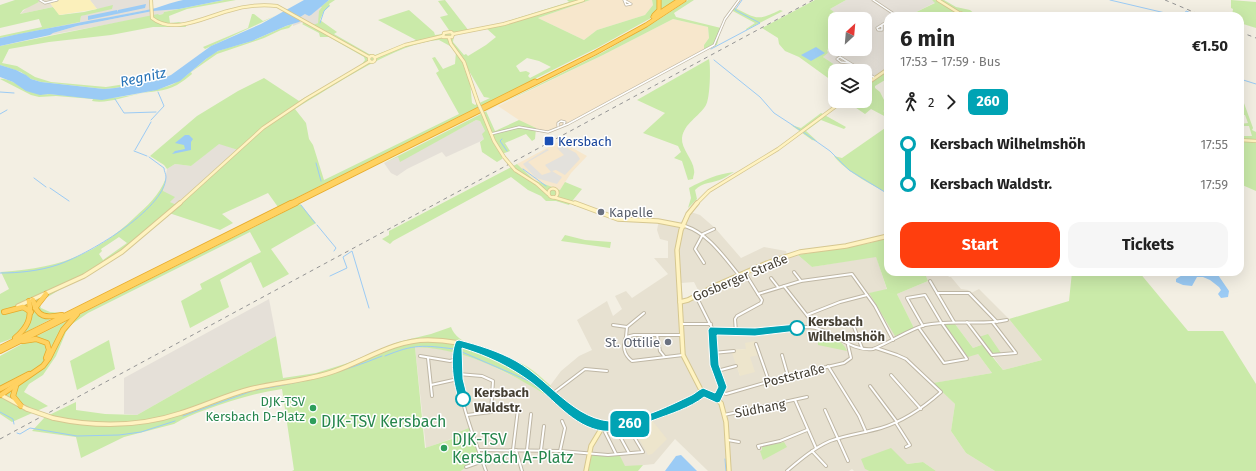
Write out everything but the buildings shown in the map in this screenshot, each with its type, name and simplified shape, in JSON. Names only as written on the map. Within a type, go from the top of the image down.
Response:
[{"type":"highway","points":[[650,19],[659,10],[659,0]]},
{"type":"highway","points":[[0,348],[569,63],[650,19],[679,0]]},
{"type":"highway","points":[[0,351],[589,56],[642,28],[684,0]]},
{"type":"highway","points":[[9,343],[27,326],[30,322],[33,310],[39,300],[46,294]]},
{"type":"highway","points":[[31,301],[33,310]]},
{"type":"highway","points":[[2,313],[23,307],[44,316],[66,315]]},
{"type":"highway","points":[[0,393],[17,385],[43,366],[49,358],[63,330],[81,311]]},
{"type":"highway","points":[[0,393],[35,370],[48,355],[47,343],[41,340],[31,340],[17,343]]},
{"type":"highway","points":[[17,385],[14,389],[13,396],[21,406]]},
{"type":"street","points":[[40,0],[45,3],[57,0]]},
{"type":"street","points":[[151,0],[152,18],[155,22],[162,25],[175,25],[256,6],[273,6],[286,10],[370,59]]},
{"type":"street","points":[[2,313],[84,276],[122,252],[149,231],[263,128],[370,59],[374,60],[376,57],[410,43],[443,36],[447,32],[453,34],[504,24],[583,0]]},
{"type":"street","points":[[491,134],[514,127],[523,127],[545,132],[552,131],[714,45],[725,19],[739,0]]},
{"type":"street","points":[[873,0],[891,12]]},
{"type":"street","points":[[938,0],[957,12]]},
{"type":"street","points":[[449,38],[453,34]]},
{"type":"street","points":[[443,36],[449,38]]},
{"type":"street","points":[[449,38],[451,44],[464,62],[478,103],[491,134],[504,157],[515,170],[526,179],[541,187],[556,190],[564,199]]},
{"type":"street","points":[[849,62],[841,62],[837,59],[840,57],[849,62],[852,64]]},
{"type":"street","points":[[872,80],[884,72]]},
{"type":"street","points":[[729,471],[728,440],[721,403],[717,399],[703,392],[695,382],[683,355],[677,250],[683,227],[695,204],[715,185],[773,151],[833,108]]},
{"type":"street","points":[[558,127],[558,123],[560,121],[564,121],[564,124]]},
{"type":"street","points":[[1244,140],[1256,141]]},
{"type":"street","points":[[541,187],[553,197],[564,199],[606,216],[618,219],[658,221],[694,229],[703,234],[739,275]]},
{"type":"street","points":[[548,194],[551,190]]},
{"type":"street","points":[[553,197],[558,193]]},
{"type":"street","points":[[704,263],[695,249],[703,234],[714,229]]},
{"type":"street","name":"Gosberger Straße","points":[[680,302],[696,296],[739,275],[800,252],[846,246],[884,237]]},
{"type":"street","points":[[794,272],[801,281]]},
{"type":"street","points":[[736,332],[735,319],[737,316],[761,303],[762,300],[744,273]]},
{"type":"street","points":[[758,294],[801,281],[852,274],[867,295],[893,340]]},
{"type":"street","points":[[771,278],[778,287]]},
{"type":"street","points":[[930,281],[954,322]]},
{"type":"street","points":[[784,286],[817,329]]},
{"type":"street","points":[[937,294],[969,293],[997,322]]},
{"type":"street","points":[[807,315],[844,301],[867,295]]},
{"type":"street","points":[[919,328],[944,363],[967,358],[925,295],[906,298],[922,326]]},
{"type":"street","points":[[696,296],[713,330],[713,353],[722,387],[717,399]]},
{"type":"street","points":[[613,325],[627,327],[644,314]]},
{"type":"street","points":[[713,330],[755,332],[802,327],[817,329],[848,345],[862,348],[876,348],[922,326],[942,322],[992,323],[1007,320]]},
{"type":"street","points":[[966,322],[992,355],[1016,353],[992,323]]},
{"type":"street","points":[[682,324],[711,324]]},
{"type":"street","points":[[627,327],[624,347],[628,359],[632,362],[664,356],[683,355]]},
{"type":"street","points":[[854,327],[862,348]]},
{"type":"street","points":[[658,335],[660,351],[664,356]]},
{"type":"street","points":[[626,336],[682,335]]},
{"type":"street","points":[[0,393],[16,404],[53,418],[90,424],[142,423],[179,414],[248,389],[311,378],[332,372],[383,350],[408,342],[434,340],[466,345],[492,354],[513,364],[580,417],[603,426],[627,425],[661,413],[695,398],[703,392]]},
{"type":"street","points":[[459,343],[457,359],[458,379],[467,415],[486,471]]},
{"type":"street","points":[[756,344],[769,381]]},
{"type":"street","name":"Poststraße","points":[[721,392],[726,394],[850,360],[851,356],[848,345]]},
{"type":"street","points":[[787,471],[816,448],[837,439],[897,422],[921,409],[941,392],[905,359],[896,354],[880,351],[876,348]]},
{"type":"street","points":[[713,353],[734,351]]},
{"type":"street","points":[[782,355],[788,376]]},
{"type":"street","points":[[420,356],[450,361],[457,359]]},
{"type":"street","points":[[428,358],[432,396]]},
{"type":"street","points":[[717,371],[736,366]]},
{"type":"street","points":[[828,366],[866,432]]},
{"type":"street","points":[[552,394],[585,369],[607,371]]},
{"type":"street","points":[[458,374],[476,375],[489,378],[494,381],[491,412],[467,415]]},
{"type":"street","points":[[891,375],[921,409]]},
{"type":"street","points":[[431,385],[458,379]]},
{"type":"street","points":[[870,386],[897,422],[910,445],[906,447]]},
{"type":"street","name":"Südhang","points":[[724,415],[807,397]]},
{"type":"street","name":"Südhang","points":[[795,400],[816,448]]},
{"type":"street","points":[[518,409],[515,450],[522,471]]},
{"type":"street","points":[[825,410],[848,461]]},
{"type":"street","points":[[527,450],[531,414]]},
{"type":"street","points":[[560,451],[565,428],[562,421]]},
{"type":"street","points":[[479,450],[541,450],[608,455],[643,452],[627,425]]},
{"type":"street","points":[[541,450],[544,426]]},
{"type":"street","points":[[586,471],[588,454],[595,437],[603,426]]},
{"type":"street","points":[[616,454],[606,435],[608,430],[617,431],[629,453]]},
{"type":"street","points":[[759,448],[758,446],[780,441],[807,430]]},
{"type":"street","points":[[728,440],[739,442]]},
{"type":"street","points":[[812,451],[826,466]]},
{"type":"street","points":[[466,467],[483,461]]},
{"type":"shaded area","points":[[38,0],[59,0],[50,3],[53,7],[20,14],[29,6],[39,2]]},
{"type":"shaded area","points":[[90,0],[152,0],[153,9],[77,24],[50,27],[80,22],[81,16],[112,6],[97,9]]},
{"type":"shaded area","points":[[590,0],[652,0],[653,5],[645,15],[597,30],[584,40],[538,18]]},
{"type":"shaded area","points":[[846,0],[932,0],[936,2],[916,12],[884,12],[884,73],[872,82],[872,64],[834,64],[823,57],[828,53],[828,56],[872,56],[872,12],[834,12],[830,9]]},
{"type":"shaded area","points":[[320,7],[323,7],[318,23],[313,26],[306,21],[293,26],[293,24],[303,19],[297,19],[305,14],[313,13]]},
{"type":"shaded area","points":[[175,8],[178,9],[164,12],[163,14],[159,15],[50,35],[77,26]]},
{"type":"shaded area","points":[[673,19],[708,27],[709,38],[704,45],[704,51],[552,132],[537,132],[498,106],[603,55]]},
{"type":"shaded area","points":[[476,120],[480,121],[485,131],[484,139],[479,142],[446,157],[442,152],[407,169],[397,176],[391,173],[384,163],[398,157],[400,161]]},
{"type":"shaded area","points":[[560,141],[587,156],[571,173],[560,190],[534,180],[517,164]]},
{"type":"shaded area","points":[[219,143],[238,150],[177,205],[170,202],[174,197],[163,192],[167,169],[175,164],[191,166]]},
{"type":"shaded area","points":[[561,145],[576,153],[580,159],[565,175],[556,170],[552,171],[562,177],[557,184],[536,178],[523,164],[547,149],[549,150],[528,162],[542,175],[551,172],[545,165],[564,155],[557,148]]},
{"type":"shaded area","points":[[688,211],[700,215],[715,228],[741,258],[764,247],[786,251],[787,256],[798,255],[812,267],[876,256],[887,290],[870,293],[914,328],[897,294],[928,281],[925,276],[951,277],[961,289],[968,290],[971,293],[979,289],[1009,319],[1042,360],[1003,370],[984,344],[973,348],[955,324],[944,324],[978,354],[992,373],[934,383],[955,404],[951,431],[966,453],[995,471],[936,471],[923,462],[865,469],[869,471],[854,471],[852,469],[849,471],[708,471],[675,439],[654,464],[588,471],[461,471],[466,467],[456,437],[426,448],[415,347],[427,347],[456,352],[486,363],[523,381],[544,394],[561,371],[579,356],[592,350],[577,320],[607,301],[613,316],[622,309],[615,296],[626,291],[632,298],[668,274],[654,258],[668,258],[668,241],[660,239],[657,230],[658,225],[660,220],[680,224]],"holes":[[[694,282],[699,292],[683,298],[681,283]],[[746,349],[740,376],[732,350]]]},
{"type":"shaded area","points":[[269,299],[276,336],[137,415],[124,414],[124,378]]},
{"type":"shaded area","points":[[755,341],[759,355],[750,357],[755,372],[740,376],[731,350],[746,349],[745,343]]},
{"type":"shaded area","points":[[651,419],[667,439],[652,454],[648,455],[632,426]]},
{"type":"green space","points":[[15,0],[38,0],[39,2],[23,10],[20,14],[53,7],[60,15],[84,12],[113,5],[112,9],[81,16],[80,22],[0,38],[0,36],[42,27],[39,19],[0,28],[0,5]]},
{"type":"green space","points":[[224,0],[236,0],[187,9],[169,16],[170,23],[179,22],[185,24],[186,27],[153,27],[111,35],[49,42],[9,49],[2,63],[17,66],[35,77],[51,82],[106,87],[164,78],[104,89],[41,82],[31,79],[21,72],[0,65],[0,46],[159,15],[163,14],[164,12]]},
{"type":"green space","points":[[329,0],[335,0],[329,4],[330,6],[324,11],[320,20],[337,32],[334,34],[369,54],[375,55],[416,40],[378,20],[409,10],[434,32],[435,35],[451,33],[440,17],[448,15],[438,1],[445,0],[469,31],[454,35],[453,42],[464,55],[466,54],[468,56],[496,37],[486,28],[569,2],[567,0],[590,0],[538,18],[584,40],[597,30],[645,15],[653,5],[652,0],[675,0],[651,18],[597,48],[278,207],[268,193],[222,214],[233,223],[220,230],[169,213],[131,246],[46,298],[40,305],[41,308],[50,312],[62,313],[21,335],[0,343],[0,294],[9,289],[1,272],[21,270],[56,263],[73,258],[88,251],[119,231],[144,209],[156,196],[166,178],[163,191],[175,197],[170,202],[177,205],[238,150],[219,144],[191,166],[175,164],[167,169],[164,165],[150,156],[197,116],[238,91],[264,78],[299,101],[361,65],[365,60],[364,57],[329,37],[320,37],[319,33],[302,24],[306,21],[313,25],[318,23],[319,11],[322,7],[320,7]],"holes":[[[439,40],[450,46],[456,52],[455,64],[443,69],[435,57],[432,58],[439,71],[436,73],[459,114],[324,180],[313,145],[309,139],[306,123],[295,109],[365,67],[385,57],[422,43]],[[527,58],[539,61],[551,67],[530,78],[528,76],[530,73],[526,71],[520,72],[516,66]],[[469,71],[484,97],[490,98],[475,105],[472,103]],[[119,237],[127,243],[103,260],[99,254],[102,251],[101,249]]]},
{"type":"green space","points":[[688,0],[694,0],[674,13],[676,17],[721,28],[717,45],[704,51],[704,45],[709,38],[708,27],[673,19],[603,55],[497,106],[605,51],[658,20]]},
{"type":"green space","points":[[815,0],[846,0],[830,9],[834,12],[828,12],[828,53],[823,57],[834,64],[828,64],[828,78],[799,57],[785,51],[779,44],[778,38],[762,28]]},
{"type":"green space","points":[[932,0],[944,0],[956,7],[970,10],[972,12],[916,12],[935,3]]},
{"type":"green space","points":[[1231,0],[1256,2],[1256,28],[1244,24],[1244,12],[1233,12],[1233,9],[1231,8]]},
{"type":"green space","points":[[733,7],[756,17],[766,16],[780,10],[783,11],[746,30],[755,23],[731,10]]},
{"type":"green space","points":[[252,14],[263,21],[275,16],[205,49],[203,47],[248,28]]},
{"type":"green space","points":[[293,24],[289,28],[264,38],[217,54],[191,72],[192,74],[177,85],[162,90],[139,94],[169,86],[186,76],[205,60],[216,52],[251,41]]},
{"type":"green space","points":[[709,59],[710,83],[706,105],[686,128],[682,138],[683,146],[692,162],[694,171],[693,179],[688,180],[682,161],[674,158],[681,152],[678,146],[643,133],[665,113],[637,100]]},
{"type":"green space","points":[[884,73],[884,81],[875,86],[875,88],[880,92],[884,100],[884,116],[871,109],[865,114],[856,108],[872,108],[872,82]]},
{"type":"green space","points":[[0,79],[10,80],[29,90],[43,94],[99,99],[134,95],[109,101],[97,102],[92,101],[93,99],[56,96],[39,97],[31,95]]},
{"type":"green space","points":[[1244,103],[1253,128],[1252,130],[1256,132],[1256,191],[1244,186],[1244,136],[1252,136],[1249,126],[1244,126],[1244,124],[1248,123],[1245,115]]},
{"type":"green space","points":[[486,111],[495,131],[519,120],[536,128],[535,139],[532,141],[526,134],[505,143],[510,151],[502,154],[502,159],[497,162],[482,152],[480,142],[484,139],[482,134],[485,131],[480,121],[476,120],[400,162],[398,157],[384,163]]},
{"type":"green space","points":[[821,113],[846,127],[844,129],[821,120],[806,131],[817,141],[812,140],[791,125],[801,128]]},
{"type":"green space","points":[[884,129],[884,191],[851,172],[834,156],[842,158]]},
{"type":"green space","points":[[517,164],[534,180],[560,190],[565,182],[582,189],[569,205],[556,201],[546,201],[541,196],[528,190],[511,177],[390,244],[382,239],[389,235],[389,231]]},
{"type":"green space","points":[[734,172],[722,179],[698,187],[695,190],[697,199],[688,208],[691,198],[689,188],[700,182],[722,174]]},
{"type":"green space","points":[[300,204],[316,223],[271,249],[289,274],[263,288],[251,262],[220,280],[229,307],[190,328],[181,301],[202,289],[200,284],[261,252],[250,232],[88,313],[72,324],[66,332],[56,356],[43,375],[29,384],[24,392],[48,406],[12,422],[0,414],[0,356]]},
{"type":"green space","points":[[565,235],[585,240],[611,242],[610,248],[561,241]]},
{"type":"green space","points":[[884,238],[884,276],[926,276],[928,281],[897,294],[914,328],[895,336],[869,293],[887,289],[876,257],[812,267],[798,255],[870,243]]},
{"type":"green space","points":[[1072,276],[1142,276],[1188,331],[1223,331],[1256,384],[1256,471],[995,471],[966,453],[951,431],[955,404],[933,383],[992,373],[978,354],[968,357],[944,324],[955,324],[973,348],[984,344],[979,337],[988,334],[1001,353],[991,355],[1003,370],[1042,360],[1009,319],[1069,301]]},
{"type":"green space","points":[[451,327],[455,334],[463,341],[526,366],[551,386],[544,394],[498,369],[466,356],[450,351],[415,347],[425,448],[455,438],[454,434],[469,428],[481,461],[466,467],[461,471],[292,471],[294,470],[282,389],[233,400],[197,413],[174,424],[124,437],[81,458],[76,437],[32,431],[45,417],[76,402],[76,410],[105,414],[137,415],[276,336],[283,378],[316,373],[348,363],[398,342],[431,334]]},
{"type":"green space","points":[[817,331],[839,341],[847,351],[818,345]]},
{"type":"green space","points":[[109,340],[115,369],[77,390],[70,361]]},
{"type":"green space","points":[[784,442],[787,447],[763,460],[760,451],[762,450],[762,447]]},
{"type":"green space","points":[[891,448],[907,464],[923,462],[936,471],[869,471],[865,469],[861,459]]},
{"type":"green space","points":[[619,454],[625,466],[643,465],[638,471],[588,471],[591,455]]},
{"type":"sand","points":[[59,0],[90,0],[97,9],[59,15],[50,3]]},
{"type":"water","points":[[183,0],[224,0],[179,9],[153,11],[77,26],[50,35],[0,46],[0,38],[152,9]]},
{"type":"water","points":[[304,0],[329,0],[311,15],[309,16],[305,14],[297,19],[303,19],[299,22],[252,41],[218,51],[180,81],[157,90],[102,100],[49,94],[40,95],[26,91],[13,82],[0,77],[0,65],[16,70],[31,79],[41,82],[104,89],[159,80],[171,75],[211,46],[261,24]]},
{"type":"water","points":[[146,4],[145,8],[88,20],[88,16],[117,10],[117,12],[118,10]]},
{"type":"water","points":[[816,47],[825,53],[811,61],[801,55]]},
{"type":"water","points":[[185,135],[189,135],[193,139],[191,142],[191,150],[172,154],[175,151],[185,149],[184,145],[175,143]]},
{"type":"water","points":[[1181,276],[1219,276],[1229,291],[1228,297],[1221,298],[1218,294],[1221,290],[1219,287],[1203,277],[1197,277],[1192,286],[1183,285],[1176,282],[1176,279]]},
{"type":"water","points":[[681,455],[697,471],[665,471],[676,456]]},
{"type":"waterway","points":[[711,49],[760,23],[735,10],[742,0]]},
{"type":"waterway","points":[[1110,0],[1161,12]]},
{"type":"waterway","points":[[320,23],[324,11],[329,6]]},
{"type":"waterway","points":[[714,60],[760,97],[774,113],[800,130]]},
{"type":"waterway","points":[[1244,80],[1256,84]]},
{"type":"waterway","points":[[0,92],[14,93]]},
{"type":"waterway","points":[[151,120],[164,106],[158,92]]},
{"type":"waterway","points":[[115,99],[124,113],[156,112]]},
{"type":"waterway","points":[[0,114],[7,110]]},
{"type":"waterway","points":[[135,150],[151,122]]},
{"type":"waterway","points":[[803,132],[830,151],[849,170],[884,192]]},
{"type":"waterway","points":[[502,139],[500,141],[507,151]]},
{"type":"waterway","points":[[134,151],[147,156]]},
{"type":"waterway","points":[[0,273],[22,272],[57,265],[86,252],[122,230],[138,217],[162,190],[166,177],[164,168],[149,157]]},
{"type":"waterway","points":[[316,163],[321,181]]},
{"type":"waterway","points":[[523,169],[546,186]]},
{"type":"waterway","points":[[34,178],[46,187]]},
{"type":"waterway","points":[[50,188],[69,201]]},
{"type":"waterway","points":[[301,205],[315,223]]},
{"type":"waterway","points":[[317,225],[336,248],[334,251]]},
{"type":"waterway","points":[[330,276],[347,268],[343,257],[352,251],[369,308]]},
{"type":"waterway","points":[[385,356],[404,349],[419,346],[454,349]]},
{"type":"waterway","points":[[462,352],[529,381],[549,396]]},
{"type":"waterway","points":[[256,390],[320,377],[351,368],[382,356]]},
{"type":"waterway","points":[[183,416],[252,391]]},
{"type":"waterway","points":[[0,412],[13,419],[14,424]]},
{"type":"waterway","points":[[17,433],[20,434],[30,428],[77,436],[119,435],[141,432],[175,421]]},
{"type":"waterway","points":[[725,459],[726,471]]},
{"type":"railway","points":[[0,439],[813,0]]},
{"type":"railway","points":[[1165,0],[1194,12]]},
{"type":"railway","points":[[1244,34],[1256,38]]},
{"type":"bus line","name":"260","points":[[463,399],[458,379],[457,352],[459,343],[498,356],[513,364],[586,421],[603,426],[627,425],[661,413],[700,396],[703,392],[717,399],[722,387],[713,353],[713,330],[722,332],[755,332],[797,328]]},
{"type":"place","name":"Kersbach","points":[[549,141]]},
{"type":"place","name":"Kapelle","points":[[601,212]]},
{"type":"place","name":"Kersbach Wilhelmshöh","points":[[797,328]]},
{"type":"place","name":"St. Ottilie","points":[[668,342]]},
{"type":"place","name":"Kersbach Waldstr.","points":[[463,399]]},
{"type":"place","name":"DJK-TSV Kersbach D-Platz","points":[[313,408]]},
{"type":"place","name":"DJK-TSV Kersbach","points":[[313,421]]},
{"type":"place","name":"DJK-TSV Kersbach A-Platz","points":[[444,448]]},
{"type":"water label","name":"Regnitz","points":[[143,77]]}]
